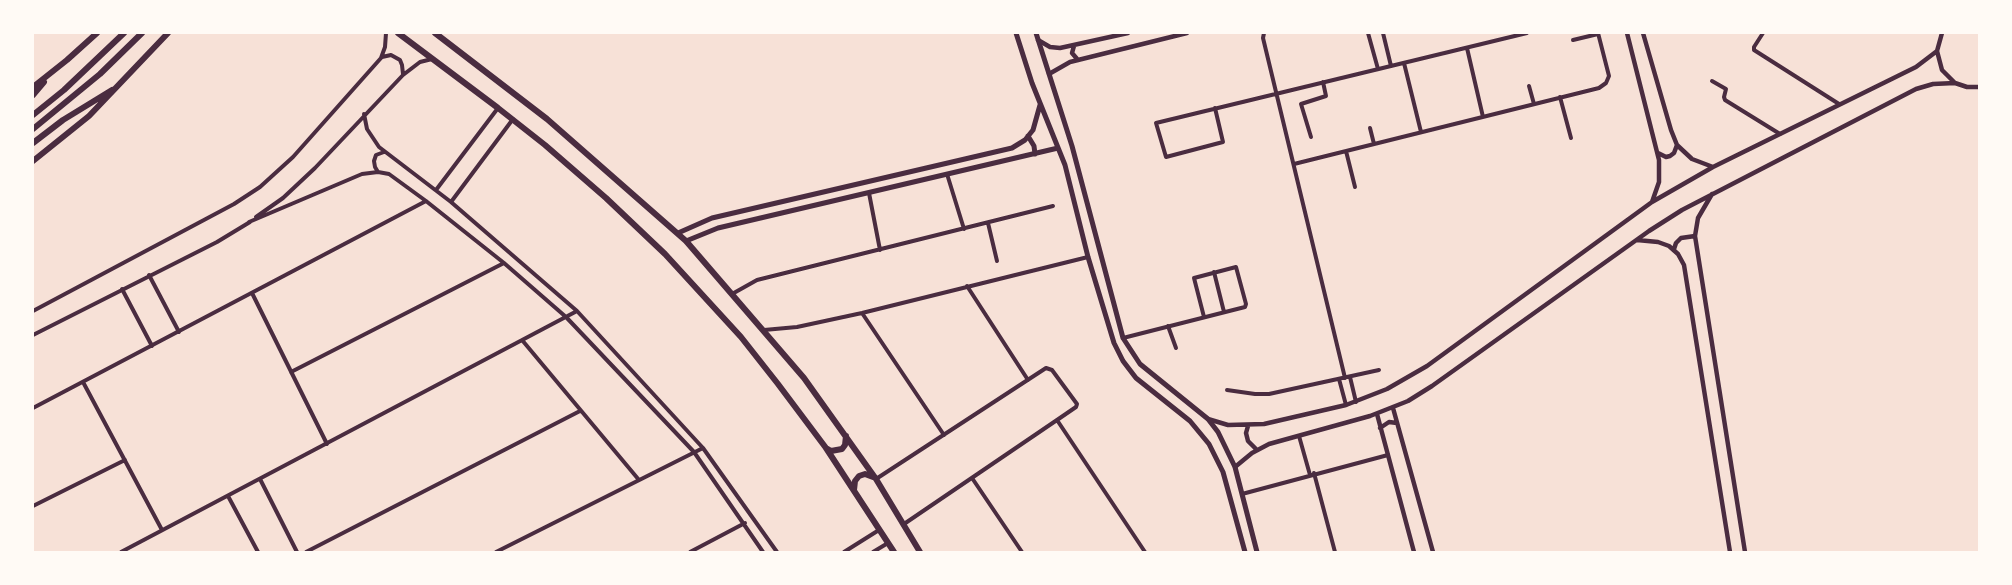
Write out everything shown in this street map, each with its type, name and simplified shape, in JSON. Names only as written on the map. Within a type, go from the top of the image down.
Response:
[{"type":"main road","points":[[33,87],[97,33]]},
{"type":"main road","points":[[33,115],[85,71],[124,33]]},
{"type":"main road","points":[[33,129],[92,82],[142,33]]},
{"type":"main road","points":[[33,161],[73,130],[118,87],[168,33]]},
{"type":"main road","points":[[398,33],[513,119],[606,198],[665,254],[741,337],[826,448],[894,552]]},
{"type":"main road","points":[[435,33],[547,119],[686,241],[804,378],[876,479],[920,552]]},
{"type":"main road","points":[[1016,33],[1024,62],[1070,183],[1110,334],[1123,361],[1144,386],[1190,421],[1215,453],[1245,552]]},
{"type":"main road","points":[[1037,36],[1072,146],[1123,338],[1134,357],[1144,368],[1208,419],[1224,441],[1235,467],[1257,552]]},
{"type":"main road","points":[[33,95],[50,74]]},
{"type":"main road","points":[[33,143],[74,112],[118,87]]},
{"type":"main road","points":[[678,233],[712,218],[1012,148],[1028,136],[1036,123],[1041,104]]},
{"type":"main road","points":[[1028,136],[1034,146],[1035,154]]},
{"type":"main road","points":[[686,241],[718,228],[1058,148]]},
{"type":"main road","points":[[826,448],[831,451],[842,449],[847,439],[845,434]]},
{"type":"main road","points":[[855,493],[853,487],[859,476],[871,475],[876,479]]},
{"type":"street","points":[[33,311],[234,204],[260,187],[293,157],[381,58],[386,33]]},
{"type":"street","points":[[1037,36],[1046,45],[1055,48],[1074,46],[1128,33]]},
{"type":"street","points":[[1048,74],[1064,64],[1187,33]]},
{"type":"street","points":[[1258,33],[1263,36],[1345,378],[1356,402]]},
{"type":"street","points":[[1368,33],[1378,69]]},
{"type":"street","points":[[1383,33],[1391,66]]},
{"type":"street","points":[[1215,108],[1223,142],[1168,157],[1164,154],[1156,123],[1215,108],[1527,33]]},
{"type":"street","points":[[1294,164],[1599,88],[1606,83],[1609,76],[1598,33],[1573,40]]},
{"type":"street","points":[[1627,33],[1658,153],[1660,175],[1658,189],[1652,202]]},
{"type":"street","points":[[1643,33],[1677,146],[1692,159],[1713,168]]},
{"type":"street","points":[[1763,33],[1754,50],[1839,104]]},
{"type":"street","points":[[1942,33],[1937,51],[1942,70],[1955,83]]},
{"type":"street","points":[[1074,46],[1071,51],[1072,56],[1078,60]]},
{"type":"street","points":[[1467,48],[1483,117]]},
{"type":"street","points":[[1208,419],[1228,426],[1264,424],[1346,405],[1388,389],[1427,366],[1652,202],[1713,168],[1916,67],[1937,51]]},
{"type":"street","points":[[381,58],[391,56],[400,60],[403,75]]},
{"type":"street","points":[[33,335],[217,242],[249,222],[299,183],[403,75],[420,62],[433,58]]},
{"type":"street","points":[[1404,63],[1421,132]]},
{"type":"street","points":[[1712,81],[1726,89],[1725,100],[1780,135]]},
{"type":"street","points":[[1311,137],[1301,104],[1326,96],[1323,82]]},
{"type":"street","points":[[1235,467],[1269,444],[1393,408],[1432,386],[1682,210],[1916,88],[1933,84],[1955,83],[1967,87],[1979,87]]},
{"type":"street","points":[[1529,86],[1534,104]]},
{"type":"street","points":[[1560,97],[1571,138]]},
{"type":"street","points":[[436,190],[498,108]]},
{"type":"street","points":[[364,114],[370,135],[385,152],[451,202],[577,311],[703,448],[777,552]]},
{"type":"street","points":[[451,202],[513,119]]},
{"type":"street","points":[[1370,128],[1374,144]]},
{"type":"street","points":[[1658,153],[1661,156],[1670,156],[1677,146]]},
{"type":"street","points":[[1346,151],[1355,187]]},
{"type":"street","points":[[378,172],[374,164],[375,158],[379,153],[385,152]]},
{"type":"street","points":[[249,222],[362,174],[378,172],[389,174],[504,263],[566,317],[694,452],[763,552]]},
{"type":"street","points":[[947,174],[964,229]]},
{"type":"street","points":[[1714,192],[1698,218],[1695,236],[1745,552]]},
{"type":"street","points":[[869,193],[880,250]]},
{"type":"street","points":[[33,408],[426,201]]},
{"type":"street","points":[[732,294],[753,281],[1053,206]]},
{"type":"street","points":[[987,223],[997,261]]},
{"type":"street","points":[[1674,249],[1681,238],[1695,236]]},
{"type":"street","points":[[1637,240],[1658,242],[1674,249],[1684,265],[1730,552]]},
{"type":"street","points":[[764,330],[797,327],[862,313],[1088,257]]},
{"type":"street","points":[[291,372],[504,263]]},
{"type":"street","points":[[1123,338],[1168,326],[1204,317],[1224,312],[1246,306],[1236,267],[1194,278],[1204,317]]},
{"type":"street","points":[[1214,272],[1224,312]]},
{"type":"street","points":[[149,275],[179,332]]},
{"type":"street","points":[[966,286],[1028,380]]},
{"type":"street","points":[[122,289],[152,346]]},
{"type":"street","points":[[252,293],[327,444]]},
{"type":"street","points":[[121,552],[577,311]]},
{"type":"street","points":[[862,313],[944,435]]},
{"type":"street","points":[[1168,326],[1176,348]]},
{"type":"street","points":[[522,340],[639,480]]},
{"type":"street","points":[[876,479],[1046,368],[1052,370],[1077,405],[904,524]]},
{"type":"street","points":[[1227,390],[1269,394],[1379,370]]},
{"type":"street","points":[[1345,378],[1346,405]]},
{"type":"street","points":[[83,382],[162,530]]},
{"type":"street","points":[[1393,408],[1433,552]]},
{"type":"street","points":[[306,552],[580,411]]},
{"type":"street","points":[[1377,414],[1414,552]]},
{"type":"street","points":[[1058,420],[1145,552]]},
{"type":"street","points":[[1380,428],[1389,422],[1397,423]]},
{"type":"street","points":[[1248,426],[1246,434],[1248,441],[1257,450]]},
{"type":"street","points":[[1299,436],[1335,552]]},
{"type":"street","points":[[496,552],[703,448]]},
{"type":"street","points":[[1242,494],[1388,455]]},
{"type":"street","points":[[33,506],[125,460]]},
{"type":"street","points":[[972,478],[1022,552]]},
{"type":"street","points":[[260,479],[297,552]]},
{"type":"street","points":[[228,496],[258,552]]},
{"type":"street","points":[[690,552],[745,523]]},
{"type":"street","points":[[844,552],[879,530]]},
{"type":"street","points":[[873,552],[888,543]]}]
